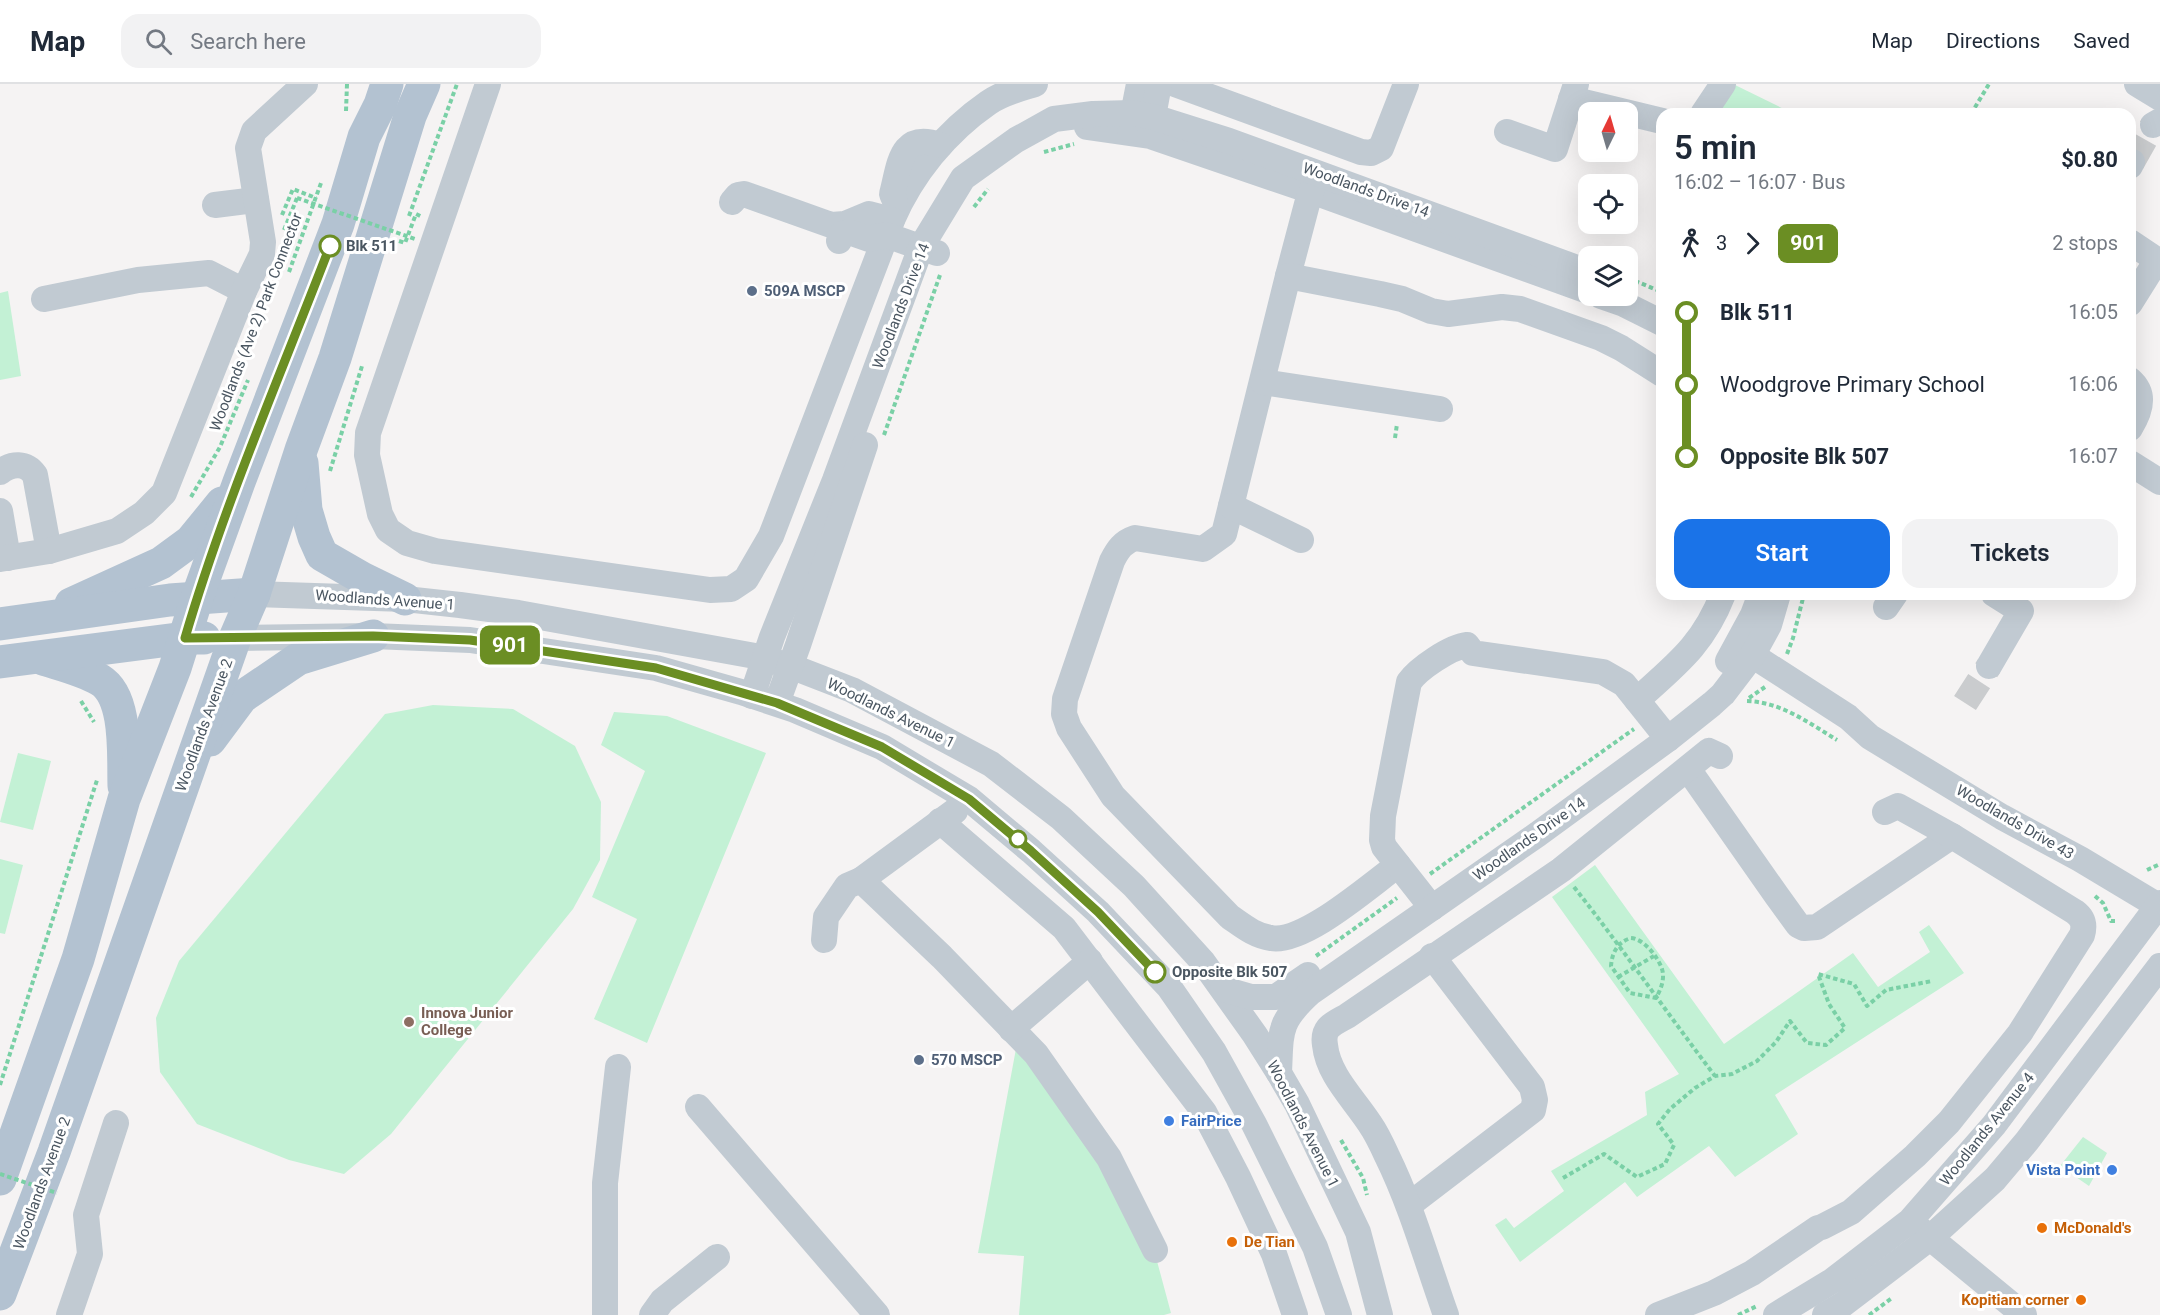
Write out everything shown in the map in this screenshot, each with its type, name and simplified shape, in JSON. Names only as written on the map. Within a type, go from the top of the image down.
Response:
[{"type":"main road","points":[[0,1179],[78,959],[124,799],[175,668],[197,598],[239,482],[338,224],[364,137],[380,105],[387,84]]},
{"type":"main road","name":"Woodlands Avenue 2","points":[[0,1294],[54,1152],[189,769],[254,594],[301,450],[335,358],[410,116],[424,84]]},
{"type":"main road","points":[[301,450],[306,510],[322,555],[362,578],[405,598]]},
{"type":"main road","points":[[39,618],[161,563],[191,541],[239,482]]},
{"type":"main road","name":"Woodlands Avenue 1","points":[[0,624],[197,598],[254,594]]},
{"type":"main road","points":[[189,769],[242,697],[298,659],[373,636]]},
{"type":"main road","points":[[0,662],[185,638],[236,638]]},
{"type":"main road","points":[[36,656],[93,677],[112,690],[119,704],[124,799]]},
{"type":"street","points":[[0,511],[4,558],[49,551],[117,531],[144,513],[164,493],[244,291],[262,254],[263,242],[248,148],[254,131],[305,84]]},
{"type":"street","points":[[488,84],[368,433],[367,455],[380,514],[388,530],[407,543],[458,554],[710,591],[731,589],[746,579],[771,536],[892,221],[920,169],[985,93],[1012,91],[1035,84]]},
{"type":"street","points":[[1139,84],[1141,125]]},
{"type":"street","points":[[1141,125],[1159,84]]},
{"type":"street","points":[[1174,84],[1361,152],[1371,153],[1381,148],[1406,84]]},
{"type":"street","points":[[1707,108],[1723,84]]},
{"type":"street","points":[[2137,84],[2160,98]]},
{"type":"street","points":[[1507,132],[1555,149],[1573,91],[1656,119]]},
{"type":"street","name":"Woodlands Drive 14","points":[[752,696],[764,659],[835,480],[951,215],[969,188],[990,167],[1019,147],[1050,133],[1091,126],[1141,125],[1578,269]]},
{"type":"street","points":[[1315,182],[1288,276],[1224,534],[1203,549],[1135,538],[1127,541],[1118,550],[1112,561],[1065,699],[1064,714],[1069,728],[1113,796],[1230,917],[1251,932],[1272,939],[1290,937],[1309,930],[1398,865]]},
{"type":"street","name":"Woodlands Drive 14","points":[[1315,182],[1578,287]]},
{"type":"street","points":[[732,202],[738,195],[744,194],[837,225],[869,214],[892,221],[933,256]]},
{"type":"street","points":[[215,205],[256,200]]},
{"type":"street","points":[[839,241],[842,234],[849,232],[869,239],[892,221]]},
{"type":"street","points":[[2136,246],[2158,261],[2136,294]]},
{"type":"street","name":"Woodlands Drive 14","points":[[777,703],[881,399],[933,256]]},
{"type":"street","points":[[44,299],[138,280],[209,273],[244,291]]},
{"type":"street","points":[[1288,276],[1402,299],[1431,311],[1448,314],[1502,307],[1520,309],[1601,338],[1656,370]]},
{"type":"street","points":[[1638,295],[1656,311]]},
{"type":"street","points":[[1633,306],[1656,313]]},
{"type":"street","points":[[1263,382],[1440,409]]},
{"type":"street","points":[[2136,385],[2141,401],[2136,416]]},
{"type":"street","points":[[0,472],[7,466],[15,465],[27,467],[35,475],[49,551]]},
{"type":"street","points":[[2136,467],[2160,482]]},
{"type":"street","points":[[1231,506],[1301,540]]},
{"type":"street","name":"Woodlands Avenue 1","points":[[254,594],[405,598],[518,613],[764,659],[790,666],[852,690],[991,764],[1061,818],[1134,886],[1203,962],[1223,989],[1297,1104],[1358,1232],[1380,1315]]},
{"type":"street","points":[[1423,896],[1384,848],[1382,827],[1409,682],[1414,674],[1457,646],[1467,645],[1473,653],[1603,672],[1624,684],[1653,721],[1686,657],[1711,622],[1720,600]]},
{"type":"street","name":"Woodlands Drive 14","points":[[1223,989],[1251,997],[1276,997],[1423,896],[1533,828],[1653,721],[1723,694],[1740,658],[1759,600]]},
{"type":"street","name":"Woodlands Drive 14","points":[[1740,658],[1769,625],[1776,600]]},
{"type":"street","points":[[1989,666],[2021,611],[2004,600]]},
{"type":"street","points":[[236,638],[373,636],[470,640],[656,668],[777,703],[882,747],[969,799],[1098,912],[1169,987],[1214,1052],[1254,1124],[1311,1240],[1340,1315]]},
{"type":"street","name":"Woodlands Drive 43","points":[[1740,658],[1840,730],[1870,737],[2002,817],[2159,905]]},
{"type":"street","points":[[1446,1315],[1406,1196],[1371,1125],[1330,1064],[1324,1032],[1328,1026],[1357,1010],[1432,956],[1561,870],[1709,751],[1720,756]]},
{"type":"street","points":[[1688,769],[1798,925],[1804,928],[1817,927],[1826,907],[1952,836]]},
{"type":"street","points":[[824,940],[826,917],[847,886],[861,880],[969,799]]},
{"type":"street","points":[[1658,1315],[1714,1293],[1752,1273],[1815,1232],[1851,1212],[1915,1156],[1949,1122],[2020,1033],[2082,935],[2084,922],[2075,912],[1952,836],[1898,806],[1885,812]]},
{"type":"street","points":[[940,821],[1064,928],[1204,1112],[1275,1254],[1295,1315]]},
{"type":"street","points":[[1533,828],[1561,870]]},
{"type":"street","points":[[861,880],[942,957],[1036,1054],[1109,1158],[1155,1250]]},
{"type":"street","name":"Woodlands Drive 14","points":[[1279,1073],[1281,1034],[1292,1009],[1423,896]]},
{"type":"street","name":"Woodlands Avenue 4","points":[[1776,1315],[1832,1281],[1910,1221],[1994,1125],[2159,905]]},
{"type":"street","points":[[1409,1205],[1533,1110],[1535,1100],[1532,1087],[1432,956]]},
{"type":"street","points":[[1011,1029],[1090,961]]},
{"type":"street","points":[[1825,1315],[1937,1244],[2027,1141],[2160,966]]},
{"type":"street","points":[[605,1315],[605,1183],[618,1067]]},
{"type":"street","points":[[698,1107],[878,1315]]},
{"type":"street","points":[[69,1315],[90,1254],[86,1215],[116,1123]]},
{"type":"street","points":[[1910,1221],[2024,1315]]},
{"type":"street","points":[[1275,1254],[1311,1240]]},
{"type":"street","points":[[652,1315],[662,1301],[717,1257]]},
{"type":"path","points":[[343,119],[347,108],[347,84]]},
{"type":"path","points":[[407,219],[457,84]]},
{"type":"path","points":[[1975,108],[1989,84]]},
{"type":"path","points":[[1042,153],[1078,143]]},
{"type":"path","name":"Woodlands (Ave 2) Park Connector","points":[[285,282],[324,175]]},
{"type":"path","points":[[969,213],[989,188]]},
{"type":"path","points":[[281,218],[293,189],[316,198]]},
{"type":"path","points":[[277,227],[284,230],[297,198],[415,239]]},
{"type":"path","points":[[403,230],[399,241],[405,243]]},
{"type":"path","points":[[883,437],[933,256]]},
{"type":"path","points":[[1638,282],[1656,290]]},
{"type":"path","name":"Woodlands (Ave 2) Park Connector","points":[[189,501],[220,447],[250,376]]},
{"type":"path","points":[[73,697],[82,702],[96,726]]},
{"type":"path","points":[[1314,958],[1423,896],[1653,721]]},
{"type":"path","points":[[0,1085],[98,776]]},
{"type":"path","points":[[2147,870],[2160,864]]},
{"type":"path","points":[[1561,870],[1619,944],[1656,998],[1715,1076]]},
{"type":"path","points":[[1636,938],[1645,943],[1662,969],[1663,979],[1656,998],[1630,993],[1611,966],[1614,952],[1625,940],[1636,938]]},
{"type":"path","points":[[1618,977],[1654,956]]},
{"type":"path","points":[[1563,1178],[1604,1154],[1637,1177],[1665,1164],[1674,1145],[1659,1124],[1670,1108],[1695,1088],[1715,1076],[1732,1074],[1757,1061],[1776,1042],[1790,1021],[1807,1043],[1826,1045],[1845,1028],[1829,1004],[1818,974],[1854,984],[1867,1006],[1886,990],[1932,981]]},
{"type":"path","points":[[0,1174],[57,1192]]},
{"type":"green space","points":[[1733,84],[1782,108],[1713,108]]},
{"type":"green space","points":[[8,291],[21,376],[0,380],[0,293]]},
{"type":"green space","points":[[433,705],[513,709],[575,746],[601,802],[600,860],[573,909],[391,1134],[344,1174],[289,1160],[197,1124],[160,1072],[156,1018],[179,961],[385,714]]},
{"type":"green space","points":[[614,712],[667,716],[766,753],[647,1043],[594,1019],[637,919],[592,897],[645,771],[601,745]]},
{"type":"green space","points":[[18,753],[51,761],[33,830],[0,822]]},
{"type":"green space","points":[[0,859],[23,865],[5,934],[0,933]]},
{"type":"green space","points":[[1595,865],[1724,1044],[1853,953],[1878,987],[1930,952],[1919,932],[1929,925],[1964,973],[1775,1095],[1798,1134],[1735,1177],[1709,1146],[1637,1197],[1625,1182],[1520,1262],[1495,1225],[1506,1218],[1514,1228],[1564,1191],[1551,1171],[1647,1115],[1645,1092],[1679,1074],[1552,897]]},
{"type":"green space","points":[[1018,1038],[1154,1250],[1171,1313],[1164,1315],[1019,1315],[1024,1256],[978,1253]]},
{"type":"green space","points":[[2083,1137],[2107,1153],[2089,1186],[2060,1166]]},
{"type":"tunnel","points":[[2136,155],[2153,125]]},
{"type":"tunnel","points":[[1965,703],[1989,666]]},
{"type":"bus line","name":"901","points":[[330,246],[232,502],[185,638],[373,636],[470,640],[656,668],[777,703],[882,747],[969,799],[1098,912],[1155,972]]},
{"type":"place","name":"Blk 511","points":[[330,246]]},
{"type":"place","name":"509A MSCP","points":[[752,291]]},
{"type":"place","name":"Opposite Blk 507","points":[[1155,972]]},
{"type":"place","name":"Innova Junior College","points":[[409,1022]]},
{"type":"place","name":"570 MSCP","points":[[919,1060]]},
{"type":"place","name":"FairPrice","points":[[1169,1121]]},
{"type":"place","name":"Vista Point","points":[[2112,1170]]},
{"type":"place","name":"McDonald's","points":[[2042,1228]]},
{"type":"place","name":"De Tian","points":[[1232,1242]]},
{"type":"place","name":"Kopitiam corner","points":[[2081,1300]]}]
